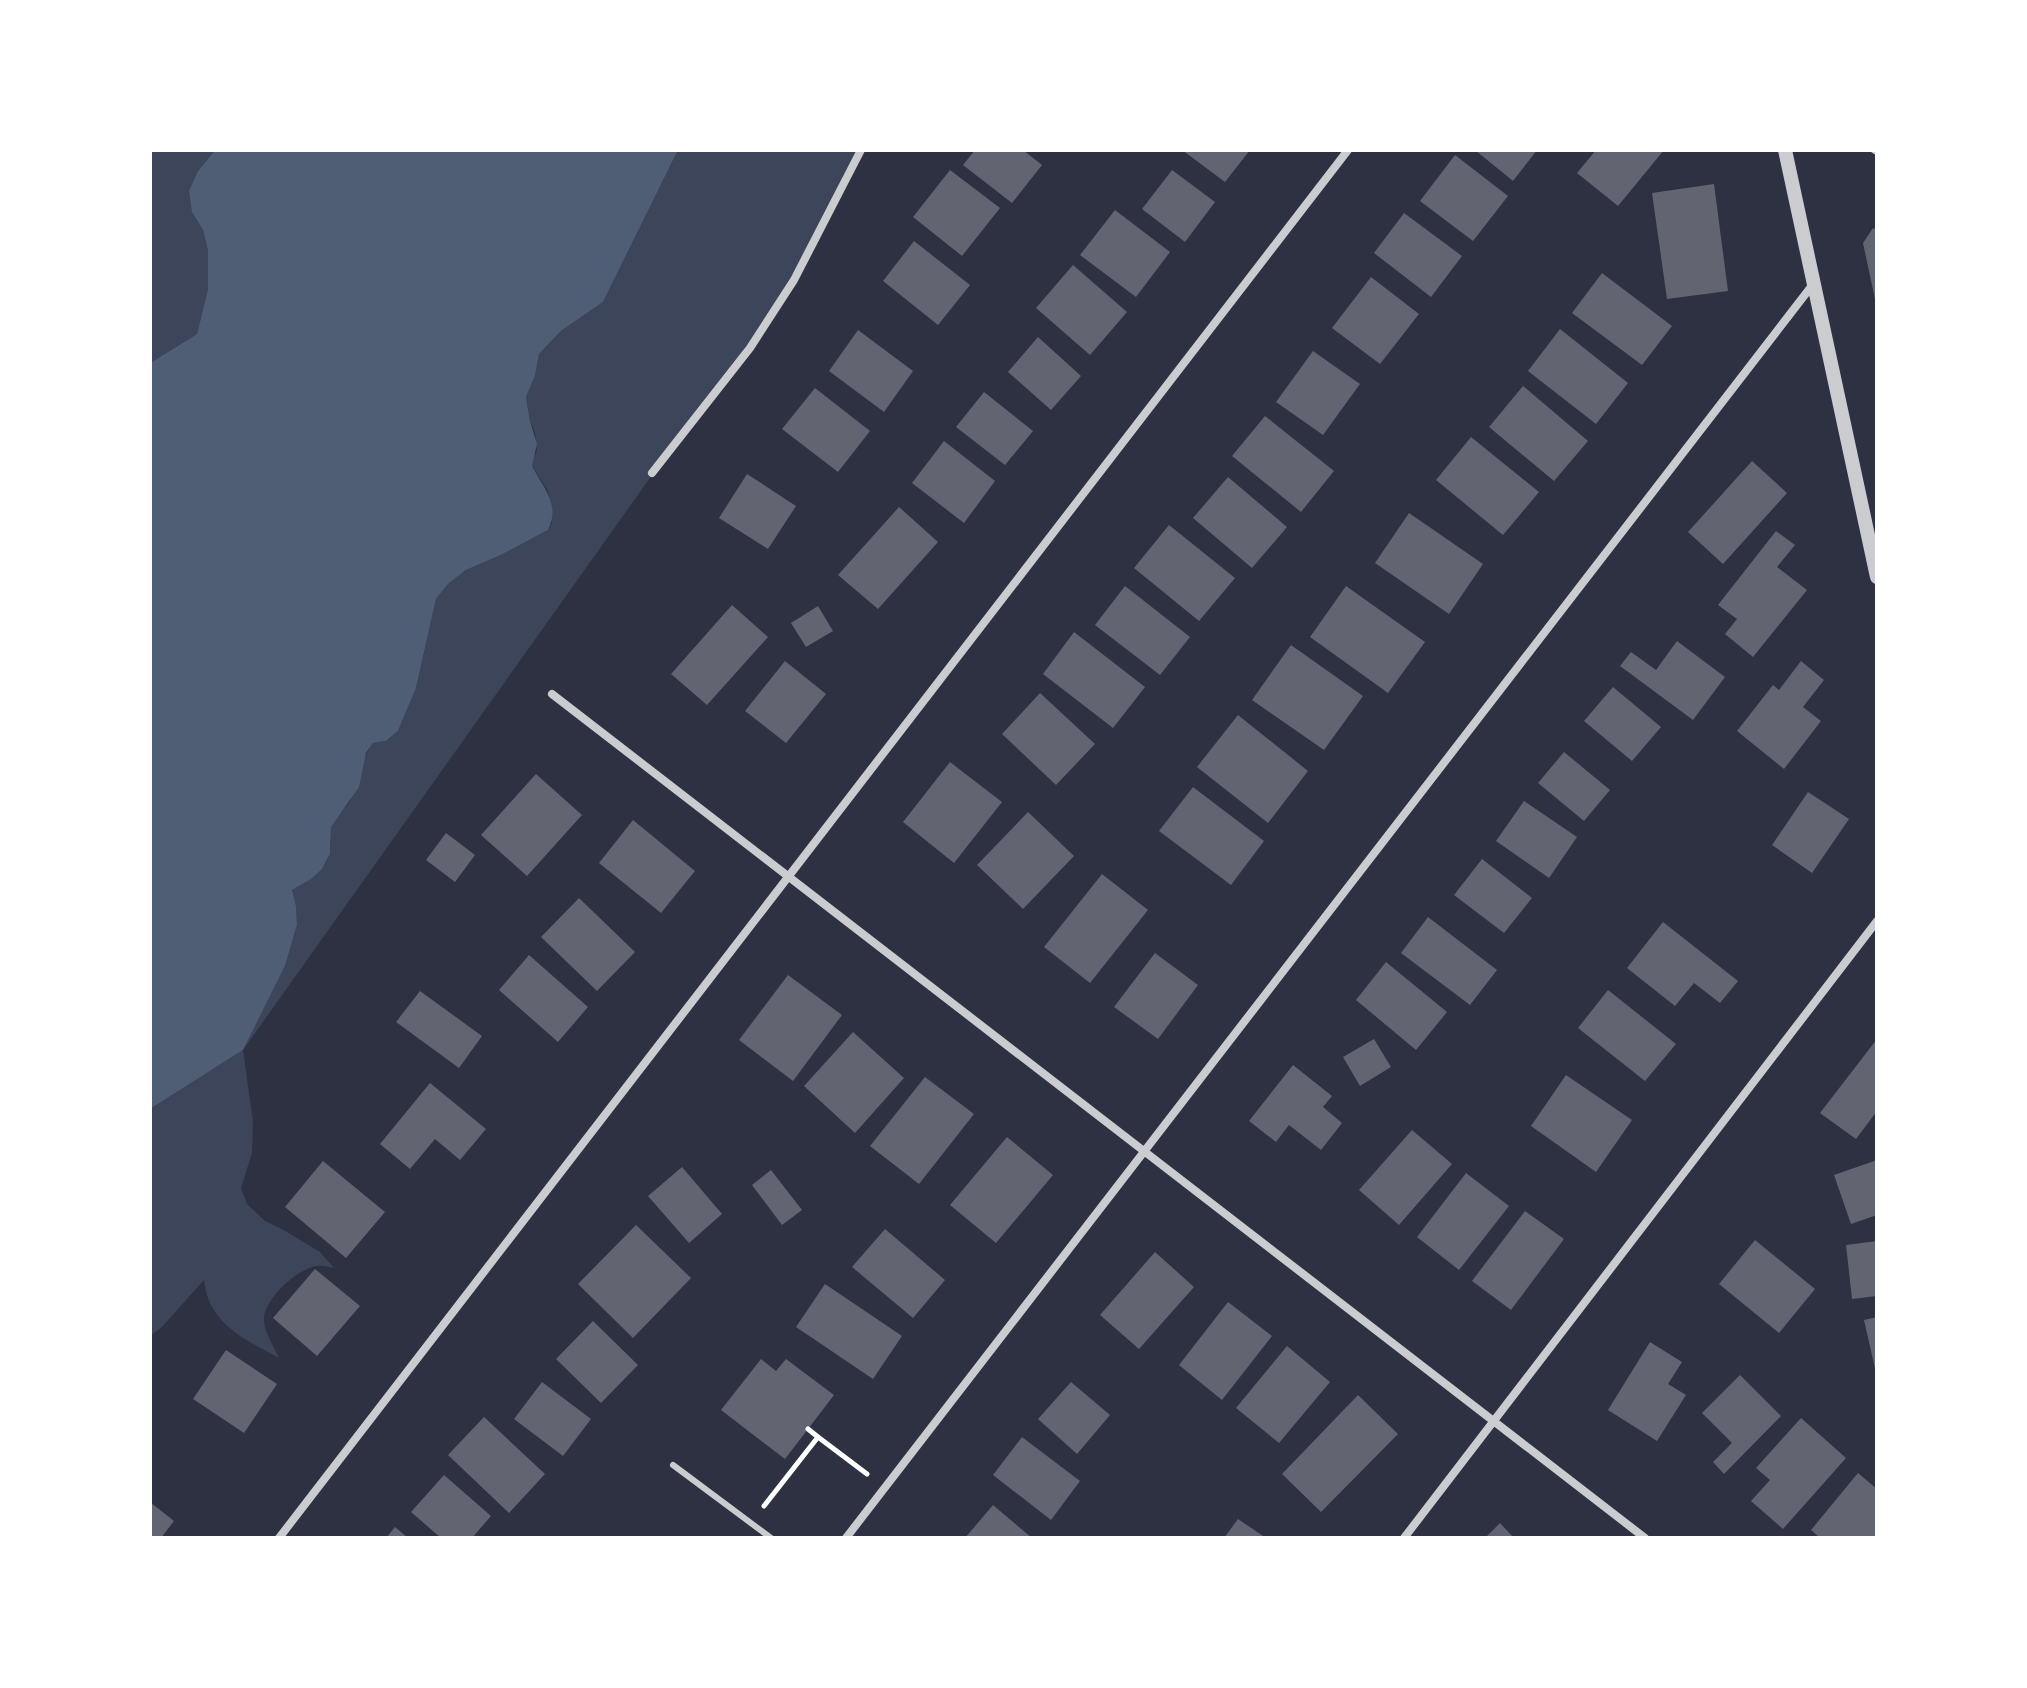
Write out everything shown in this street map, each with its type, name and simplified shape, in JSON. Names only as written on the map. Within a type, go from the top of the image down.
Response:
[{"type":"street","points":[[652,473],[759,334],[794,280],[861,150]]},
{"type":"street","points":[[279,1538],[1348,150]]},
{"type":"street","points":[[1785,150],[1877,577]]},
{"type":"street","points":[[846,1538],[1814,282]]},
{"type":"street","points":[[552,694],[1645,1538]]},
{"type":"street","points":[[1404,1538],[1877,921]]},
{"type":"lane","points":[[673,1465],[771,1538]]},
{"type":"path","points":[[808,1429],[885,1487]]},
{"type":"path","points":[[751,1523],[818,1437]]},
{"type":"shaded area","points":[[150,150],[215,150],[198,171],[192,212],[203,230],[208,251],[208,289],[197,334],[150,363]]},
{"type":"shaded area","points":[[215,150],[678,150],[603,302],[561,331],[539,354],[535,376],[526,397],[537,444],[532,466],[552,504],[548,530],[466,570],[448,584],[436,599],[416,688],[398,731],[386,741],[373,743],[366,753],[359,787],[331,827],[330,854],[322,869],[292,890],[297,925],[285,966],[243,1050],[150,1109],[150,363],[197,334],[208,289],[208,251],[203,230],[192,212],[189,191],[198,171]]},
{"type":"shaded area","points":[[678,150],[861,150],[794,280],[750,348],[650,478],[243,1050],[285,966],[297,925],[292,890],[325,864],[331,848],[331,826],[350,801],[373,743],[386,741],[398,731],[416,688],[436,599],[448,584],[466,570],[548,530],[552,523],[547,489],[532,466],[537,451],[526,397],[535,376],[539,354],[561,331],[603,302]]},
{"type":"shaded area","points":[[243,1050],[253,1121],[252,1153],[241,1188],[247,1204],[265,1221],[320,1252],[334,1268],[316,1266],[300,1273],[284,1286],[266,1309],[264,1322],[279,1358],[248,1341],[220,1319],[208,1298],[204,1280],[150,1336],[150,1109]]},
{"type":"building","points":[[975,150],[1023,150],[1042,165],[1012,203],[963,165]]},
{"type":"building","points":[[1182,150],[1250,150],[1225,182]]},
{"type":"building","points":[[1475,150],[1537,150],[1513,181]]},
{"type":"building","points":[[1596,150],[1664,150],[1618,206],[1577,173]]},
{"type":"building","points":[[1455,155],[1508,196],[1473,241],[1420,201]]},
{"type":"building","points":[[950,170],[1000,208],[962,256],[913,217]]},
{"type":"building","points":[[1172,170],[1215,202],[1185,242],[1142,209]]},
{"type":"building","points":[[1714,184],[1728,291],[1667,299],[1652,193]]},
{"type":"building","points":[[1115,210],[1170,252],[1136,297],[1080,255]]},
{"type":"building","points":[[1404,213],[1462,256],[1431,297],[1374,253]]},
{"type":"building","points":[[1873,228],[1877,230],[1876,304],[1863,243]]},
{"type":"building","points":[[914,241],[970,285],[938,325],[883,281]]},
{"type":"building","points":[[1073,265],[1127,312],[1090,355],[1036,308]]},
{"type":"building","points":[[1602,273],[1672,326],[1642,365],[1572,313]]},
{"type":"building","points":[[1371,277],[1419,314],[1380,364],[1332,328]]},
{"type":"building","points":[[1560,329],[1628,383],[1596,424],[1528,371]]},
{"type":"building","points":[[858,330],[913,371],[884,412],[829,371]]},
{"type":"building","points":[[1038,337],[1081,376],[1051,410],[1008,372]]},
{"type":"building","points":[[1313,351],[1360,384],[1323,435],[1276,402]]},
{"type":"building","points":[[1523,386],[1588,441],[1554,481],[1489,427]]},
{"type":"building","points":[[815,388],[870,431],[838,472],[782,429]]},
{"type":"building","points":[[984,392],[1033,431],[1005,465],[956,427]]},
{"type":"building","points":[[1265,416],[1334,471],[1301,512],[1232,456]]},
{"type":"building","points":[[1471,437],[1539,492],[1503,535],[1436,480]]},
{"type":"building","points":[[944,441],[995,481],[964,523],[912,483]]},
{"type":"building","points":[[1752,461],[1787,493],[1723,564],[1688,532]]},
{"type":"building","points":[[747,474],[796,506],[768,549],[719,518]]},
{"type":"building","points":[[1228,477],[1287,527],[1252,568],[1193,518]]},
{"type":"building","points":[[899,507],[938,542],[878,609],[838,575]]},
{"type":"building","points":[[1409,513],[1483,564],[1449,614],[1375,563]]},
{"type":"building","points":[[1169,525],[1235,578],[1199,621],[1134,568]]},
{"type":"building","points":[[1776,531],[1795,545],[1777,567],[1807,590],[1753,657],[1725,634],[1737,619],[1718,605]]},
{"type":"building","points":[[1125,586],[1190,637],[1160,675],[1095,625]]},
{"type":"building","points":[[1346,586],[1425,642],[1388,693],[1310,637]]},
{"type":"building","points":[[732,605],[768,637],[707,705],[671,674]]},
{"type":"building","points":[[818,606],[833,631],[806,647],[791,623]]},
{"type":"building","points":[[1074,632],[1145,687],[1113,728],[1043,674]]},
{"type":"building","points":[[1677,641],[1725,677],[1693,720],[1620,666],[1631,652],[1656,670]]},
{"type":"building","points":[[1291,645],[1363,696],[1324,750],[1252,700]]},
{"type":"building","points":[[785,661],[826,694],[786,743],[745,711]]},
{"type":"building","points":[[1801,661],[1824,680],[1803,707],[1821,721],[1784,769],[1737,731],[1773,685],[1779,690]]},
{"type":"building","points":[[1613,687],[1661,727],[1632,761],[1584,721]]},
{"type":"building","points":[[1040,693],[1095,744],[1056,785],[1002,734]]},
{"type":"building","points":[[1238,715],[1308,771],[1268,823],[1197,767]]},
{"type":"building","points":[[1564,752],[1610,790],[1584,821],[1538,783]]},
{"type":"building","points":[[950,762],[1002,802],[954,863],[903,822]]},
{"type":"building","points":[[536,774],[582,815],[527,876],[481,835]]},
{"type":"building","points":[[1193,787],[1264,841],[1231,885],[1159,831]]},
{"type":"building","points":[[1808,792],[1849,819],[1812,873],[1772,845]]},
{"type":"building","points":[[1524,801],[1577,837],[1549,878],[1496,841]]},
{"type":"building","points":[[1028,812],[1074,856],[1023,909],[977,865]]},
{"type":"building","points":[[633,820],[695,871],[661,913],[599,863]]},
{"type":"building","points":[[446,833],[475,855],[455,882],[426,860]]},
{"type":"building","points":[[1482,859],[1532,898],[1504,933],[1454,895]]},
{"type":"building","points":[[1102,874],[1148,910],[1090,983],[1044,947]]},
{"type":"building","points":[[579,898],[635,952],[597,991],[541,937]]},
{"type":"building","points":[[1428,917],[1497,970],[1470,1005],[1401,953]]},
{"type":"building","points":[[1663,922],[1738,981],[1720,1003],[1694,983],[1675,1006],[1627,968]]},
{"type":"building","points":[[1155,953],[1198,985],[1158,1039],[1114,1007]]},
{"type":"building","points":[[529,955],[588,1007],[558,1042],[499,990]]},
{"type":"building","points":[[1386,962],[1447,1012],[1416,1050],[1356,1000]]},
{"type":"building","points":[[788,975],[842,1015],[793,1081],[739,1040]]},
{"type":"building","points":[[1608,990],[1676,1044],[1645,1081],[1578,1028]]},
{"type":"building","points":[[420,991],[482,1036],[459,1068],[396,1022]]},
{"type":"building","points":[[853,1032],[904,1078],[855,1133],[804,1086]]},
{"type":"building","points":[[1374,1039],[1391,1067],[1360,1086],[1343,1057]]},
{"type":"building","points":[[1877,1039],[1877,1111],[1856,1139],[1820,1113]]},
{"type":"building","points":[[1293,1065],[1332,1096],[1323,1107],[1342,1123],[1321,1150],[1289,1125],[1276,1142],[1249,1121]]},
{"type":"building","points":[[1566,1075],[1632,1120],[1596,1172],[1531,1126]]},
{"type":"building","points":[[925,1077],[974,1114],[919,1184],[870,1146]]},
{"type":"building","points":[[430,1083],[486,1129],[460,1160],[435,1139],[410,1169],[380,1144]]},
{"type":"building","points":[[1412,1130],[1452,1164],[1399,1225],[1359,1190]]},
{"type":"building","points":[[1007,1137],[1053,1175],[996,1243],[950,1205]]},
{"type":"building","points":[[1877,1160],[1877,1215],[1851,1224],[1834,1175]]},
{"type":"building","points":[[323,1161],[385,1212],[346,1258],[285,1207]]},
{"type":"building","points":[[682,1167],[722,1214],[689,1243],[648,1196]]},
{"type":"building","points":[[771,1170],[802,1210],[782,1225],[752,1185]]},
{"type":"building","points":[[1466,1173],[1509,1206],[1459,1270],[1417,1237]]},
{"type":"building","points":[[1525,1211],[1564,1239],[1511,1310],[1472,1281]]},
{"type":"building","points":[[636,1225],[691,1278],[633,1338],[578,1284]]},
{"type":"building","points":[[885,1229],[945,1280],[913,1318],[852,1267]]},
{"type":"building","points":[[1755,1240],[1815,1289],[1779,1333],[1719,1284]]},
{"type":"building","points":[[1877,1241],[1877,1296],[1852,1299],[1846,1245]]},
{"type":"building","points":[[1155,1252],[1194,1287],[1139,1349],[1100,1315]]},
{"type":"building","points":[[315,1269],[360,1306],[317,1356],[273,1318]]},
{"type":"building","points":[[825,1284],[902,1336],[873,1379],[796,1327]]},
{"type":"building","points":[[1228,1302],[1272,1336],[1222,1400],[1179,1365]]},
{"type":"building","points":[[1877,1317],[1877,1373],[1876,1373],[1864,1320]]},
{"type":"building","points":[[593,1321],[638,1365],[601,1403],[556,1359]]},
{"type":"building","points":[[1650,1342],[1682,1362],[1668,1384],[1686,1395],[1657,1441],[1608,1410]]},
{"type":"building","points":[[1287,1346],[1330,1382],[1279,1443],[1236,1408]]},
{"type":"building","points":[[226,1350],[277,1384],[244,1433],[193,1399]]},
{"type":"building","points":[[761,1359],[776,1371],[786,1359],[834,1395],[785,1459],[721,1410]]},
{"type":"building","points":[[1740,1375],[1781,1416],[1724,1474],[1713,1462],[1732,1443],[1702,1413]]},
{"type":"building","points":[[542,1382],[591,1419],[563,1456],[514,1419]]},
{"type":"building","points":[[1071,1382],[1110,1415],[1077,1454],[1038,1419]]},
{"type":"building","points":[[1358,1395],[1398,1434],[1321,1512],[1282,1474]]},
{"type":"building","points":[[484,1417],[545,1474],[509,1513],[448,1455]]},
{"type":"building","points":[[1801,1418],[1846,1458],[1783,1529],[1751,1501],[1770,1480],[1756,1468]]},
{"type":"building","points":[[1022,1437],[1080,1481],[1051,1520],[993,1475]]},
{"type":"building","points":[[1858,1473],[1877,1489],[1877,1538],[1820,1538],[1811,1530]]},
{"type":"building","points":[[444,1475],[491,1516],[472,1538],[441,1538],[411,1512]]},
{"type":"building","points":[[150,1502],[174,1521],[161,1538],[150,1538]]},
{"type":"building","points":[[993,1505],[1032,1538],[965,1538]]},
{"type":"building","points":[[1238,1519],[1266,1538],[1224,1538]]},
{"type":"building","points":[[1500,1523],[1514,1538],[1485,1538]]},
{"type":"building","points":[[395,1527],[408,1538],[386,1538]]}]
